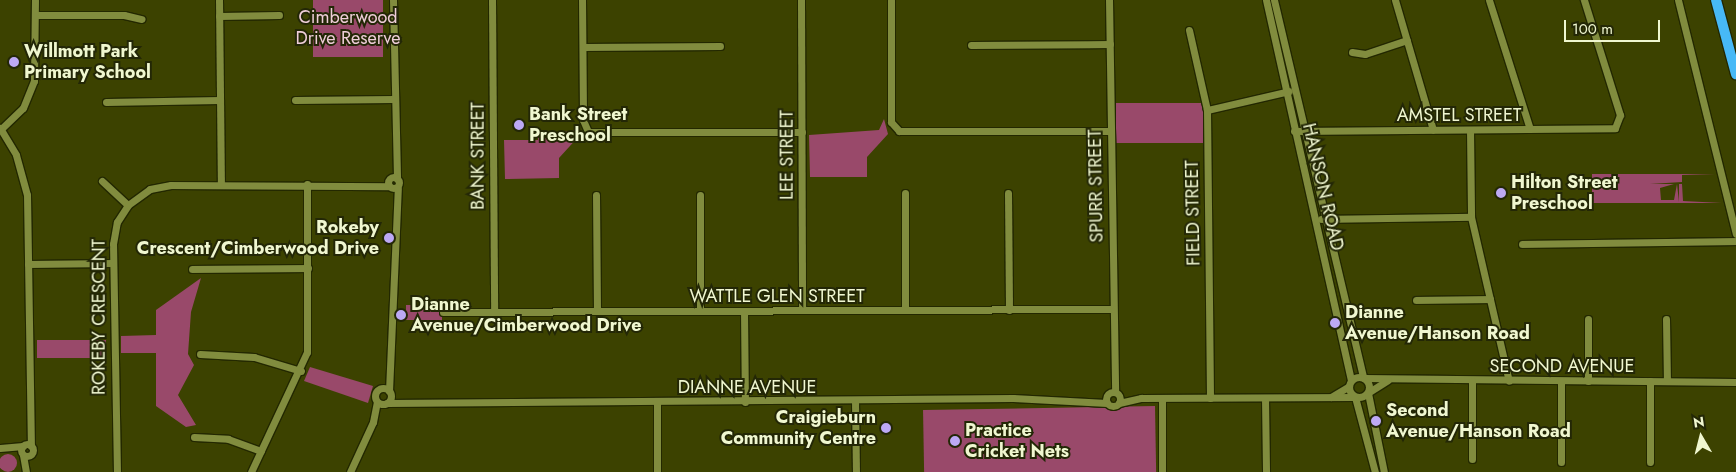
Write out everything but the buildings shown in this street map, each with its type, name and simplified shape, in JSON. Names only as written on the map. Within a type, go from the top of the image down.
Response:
[{"type":"highway","points":[[1716,0],[1736,74]]},
{"type":"street","points":[[27,472],[26,450],[30,429],[26,184],[0,129],[18,113],[32,88],[35,0]]},
{"type":"street","points":[[219,0],[221,185]]},
{"type":"street","points":[[373,422],[387,403],[390,393],[389,365],[396,304],[396,206],[392,183],[395,158],[394,0]]},
{"type":"street","name":"BANK STREET","points":[[492,0],[494,312]]},
{"type":"street","points":[[582,0],[583,120],[588,132],[802,132]]},
{"type":"street","name":"LEE STREET","points":[[802,0],[802,310]]},
{"type":"street","points":[[891,0],[891,122],[899,132],[1110,131]]},
{"type":"street","name":"SPURR STREET","points":[[1110,0],[1113,372],[1111,395],[1118,403]]},
{"type":"street","name":"HANSON ROAD","points":[[1266,0],[1350,383],[1355,397]]},
{"type":"street","name":"HANSON ROAD","points":[[1274,0],[1324,218],[1368,392]]},
{"type":"street","points":[[1395,0],[1433,130]]},
{"type":"street","points":[[1489,0],[1530,129]]},
{"type":"street","name":"AMSTEL STREET","points":[[1294,131],[1610,129],[1620,121],[1584,0]]},
{"type":"street","points":[[1678,0],[1736,234]]},
{"type":"street","points":[[35,15],[124,15],[142,20]]},
{"type":"street","points":[[219,16],[279,15]]},
{"type":"street","name":"FIELD STREET","points":[[1189,30],[1207,110],[1210,398]]},
{"type":"street","points":[[1352,52],[1365,54],[1407,40]]},
{"type":"street","points":[[971,45],[1110,44]]},
{"type":"street","points":[[583,46],[720,46]]},
{"type":"street","points":[[1207,110],[1294,90]]},
{"type":"street","points":[[295,100],[394,99]]},
{"type":"street","points":[[106,102],[220,100]]},
{"type":"street","points":[[1470,130],[1471,218],[1509,381]]},
{"type":"street","points":[[102,181],[128,205]]},
{"type":"street","name":"ROKEBY CRESCENT","points":[[117,472],[113,263],[115,229],[128,205],[143,193],[165,186],[392,183]]},
{"type":"street","points":[[250,472],[301,371],[308,341],[307,184]]},
{"type":"street","points":[[904,193],[905,310]]},
{"type":"street","points":[[1008,193],[1008,310]]},
{"type":"street","points":[[596,195],[597,311]]},
{"type":"street","points":[[700,195],[700,311]]},
{"type":"street","points":[[1314,219],[1471,218]]},
{"type":"street","points":[[1522,244],[1736,241]]},
{"type":"street","points":[[28,264],[113,263]]},
{"type":"street","points":[[192,269],[308,268]]},
{"type":"street","points":[[1416,300],[1490,299]]},
{"type":"street","name":"WATTLE GLEN STREET","points":[[443,312],[1112,309]]},
{"type":"street","points":[[744,311],[745,402]]},
{"type":"street","points":[[1588,319],[1588,381]]},
{"type":"street","points":[[1666,319],[1666,381]]},
{"type":"street","points":[[200,354],[254,357],[301,371]]},
{"type":"street","points":[[354,471],[373,422],[377,390],[389,365]]},
{"type":"street","name":"SECOND AVENUE","points":[[1350,383],[1364,378],[1472,381],[1736,382]]},
{"type":"street","points":[[1384,472],[1368,392],[1388,380]]},
{"type":"street","points":[[1472,381],[1472,459]]},
{"type":"street","points":[[1561,381],[1561,462]]},
{"type":"street","points":[[1650,381],[1650,462]]},
{"type":"street","name":"DIANNE AVENUE","points":[[1330,397],[1350,383]]},
{"type":"street","name":"DIANNE AVENUE","points":[[377,390],[390,393],[411,403]]},
{"type":"street","name":"DIANNE AVENUE","points":[[377,402],[745,402],[1083,399],[1111,395],[1140,398],[1265,398],[1355,397],[1368,392]]},
{"type":"street","name":"DIANNE AVENUE","points":[[1111,395],[1118,403],[1140,398]]},
{"type":"street","points":[[1355,397],[1375,472]]},
{"type":"street","points":[[1162,398],[1162,472]]},
{"type":"street","points":[[1265,398],[1266,472]]},
{"type":"street","points":[[855,401],[856,472]]},
{"type":"street","points":[[657,402],[657,472]]},
{"type":"street","points":[[194,437],[228,439],[261,451]]},
{"type":"street","points":[[4,448],[26,450]]},
{"type":"green space","name":"Cimberwood Drive Reserve","points":[[313,0],[383,0],[383,57],[313,57]]},
{"type":"green space","points":[[1114,103],[1203,103],[1203,143],[1114,143]]},
{"type":"green space","points":[[884,119],[888,134],[867,157],[867,177],[810,177],[809,135],[879,130]]},
{"type":"green space","points":[[577,130],[580,135],[559,158],[559,178],[505,179],[504,140],[538,140],[538,135]]},
{"type":"green space","points":[[1592,174],[1715,174],[1682,175],[1682,182],[1650,184],[1674,184],[1660,188],[1661,200],[1674,200],[1677,184],[1679,202],[1679,184],[1682,184],[1683,201],[1722,203],[1592,203]]},
{"type":"green space","points":[[201,278],[191,312],[188,354],[194,365],[178,395],[196,425],[186,427],[156,406],[156,353],[121,353],[121,336],[156,335],[156,310]]},
{"type":"green space","points":[[406,305],[442,305],[442,320],[406,320]]},
{"type":"green space","points":[[37,340],[106,340],[106,358],[37,358]]},
{"type":"green space","points":[[310,367],[373,386],[368,403],[304,381]]},
{"type":"green space","points":[[1155,406],[1156,472],[924,472],[923,410]]},
{"type":"green space","points":[[4,454],[12,454],[17,459],[15,470],[4,472],[-1,467],[-1,459]]},
{"type":"place","name":"Willmott Park Primary School","points":[[14,62]]},
{"type":"place","name":"Bank Street Preschool","points":[[519,125]]},
{"type":"place","name":"Hilton Street Preschool","points":[[1501,193]]},
{"type":"place","name":"Rokeby Crescent/Cimberwood Drive","points":[[389,238]]},
{"type":"place","name":"Dianne Avenue/Cimberwood Drive","points":[[401,315]]},
{"type":"place","name":"Dianne Avenue/Hanson Road","points":[[1335,323]]},
{"type":"place","name":"Second Avenue/Hanson Road","points":[[1376,421]]},
{"type":"place","name":"Craigieburn Community Centre","points":[[886,428]]},
{"type":"place","name":"Practice Cricket Nets","points":[[955,441]]}]
